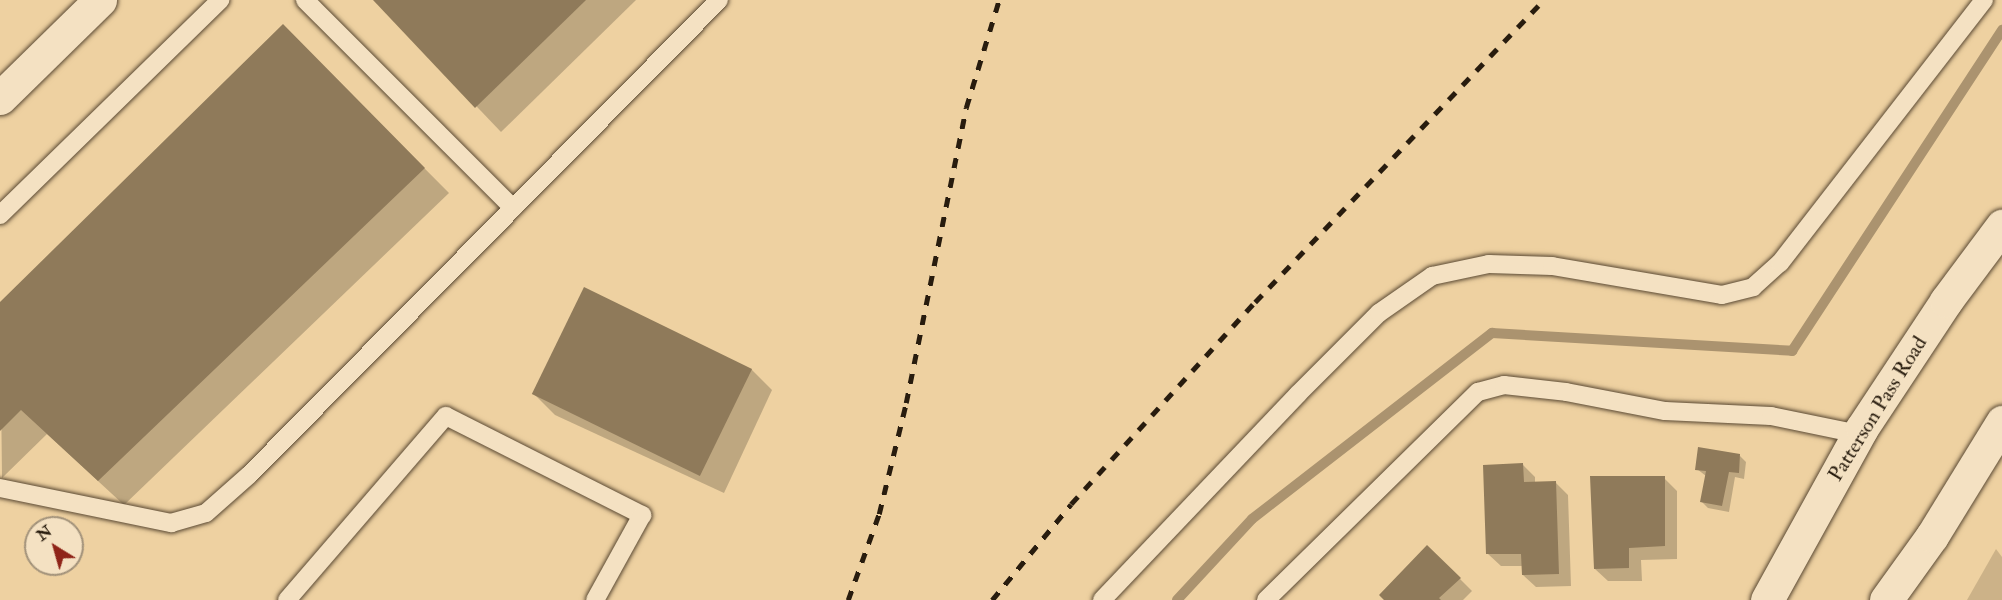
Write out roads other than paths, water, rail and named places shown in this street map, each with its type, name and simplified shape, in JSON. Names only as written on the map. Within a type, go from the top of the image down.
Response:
[{"type":"main road","points":[[0,98],[100,0]]},
{"type":"main road","name":"Patterson Pass Road","points":[[1767,600],[1859,434],[1946,301],[2002,226]]},
{"type":"main road","points":[[1886,600],[1932,536],[2002,422]]},
{"type":"lane","points":[[0,215],[220,0]]},
{"type":"lane","points":[[306,0],[513,208]]},
{"type":"lane","points":[[0,488],[171,524],[206,513],[249,475],[719,0]]},
{"type":"lane","points":[[1102,600],[1379,313],[1432,276],[1489,264],[1552,266],[1722,295],[1753,286],[1779,263],[1984,0]]},
{"type":"lane","points":[[1266,600],[1478,392],[1504,386],[1566,392],[1665,411],[1771,416],[1859,434]]},
{"type":"lane","points":[[291,599],[446,416],[642,515],[595,600]]},
{"type":"waterway","points":[[1177,600],[1252,519],[1492,333],[1792,351],[2002,30]]},
{"type":"railway","points":[[848,600],[879,514],[906,403],[966,108],[999,0]]},
{"type":"railway","points":[[992,600],[1071,504],[1255,302],[1544,0]]}]
